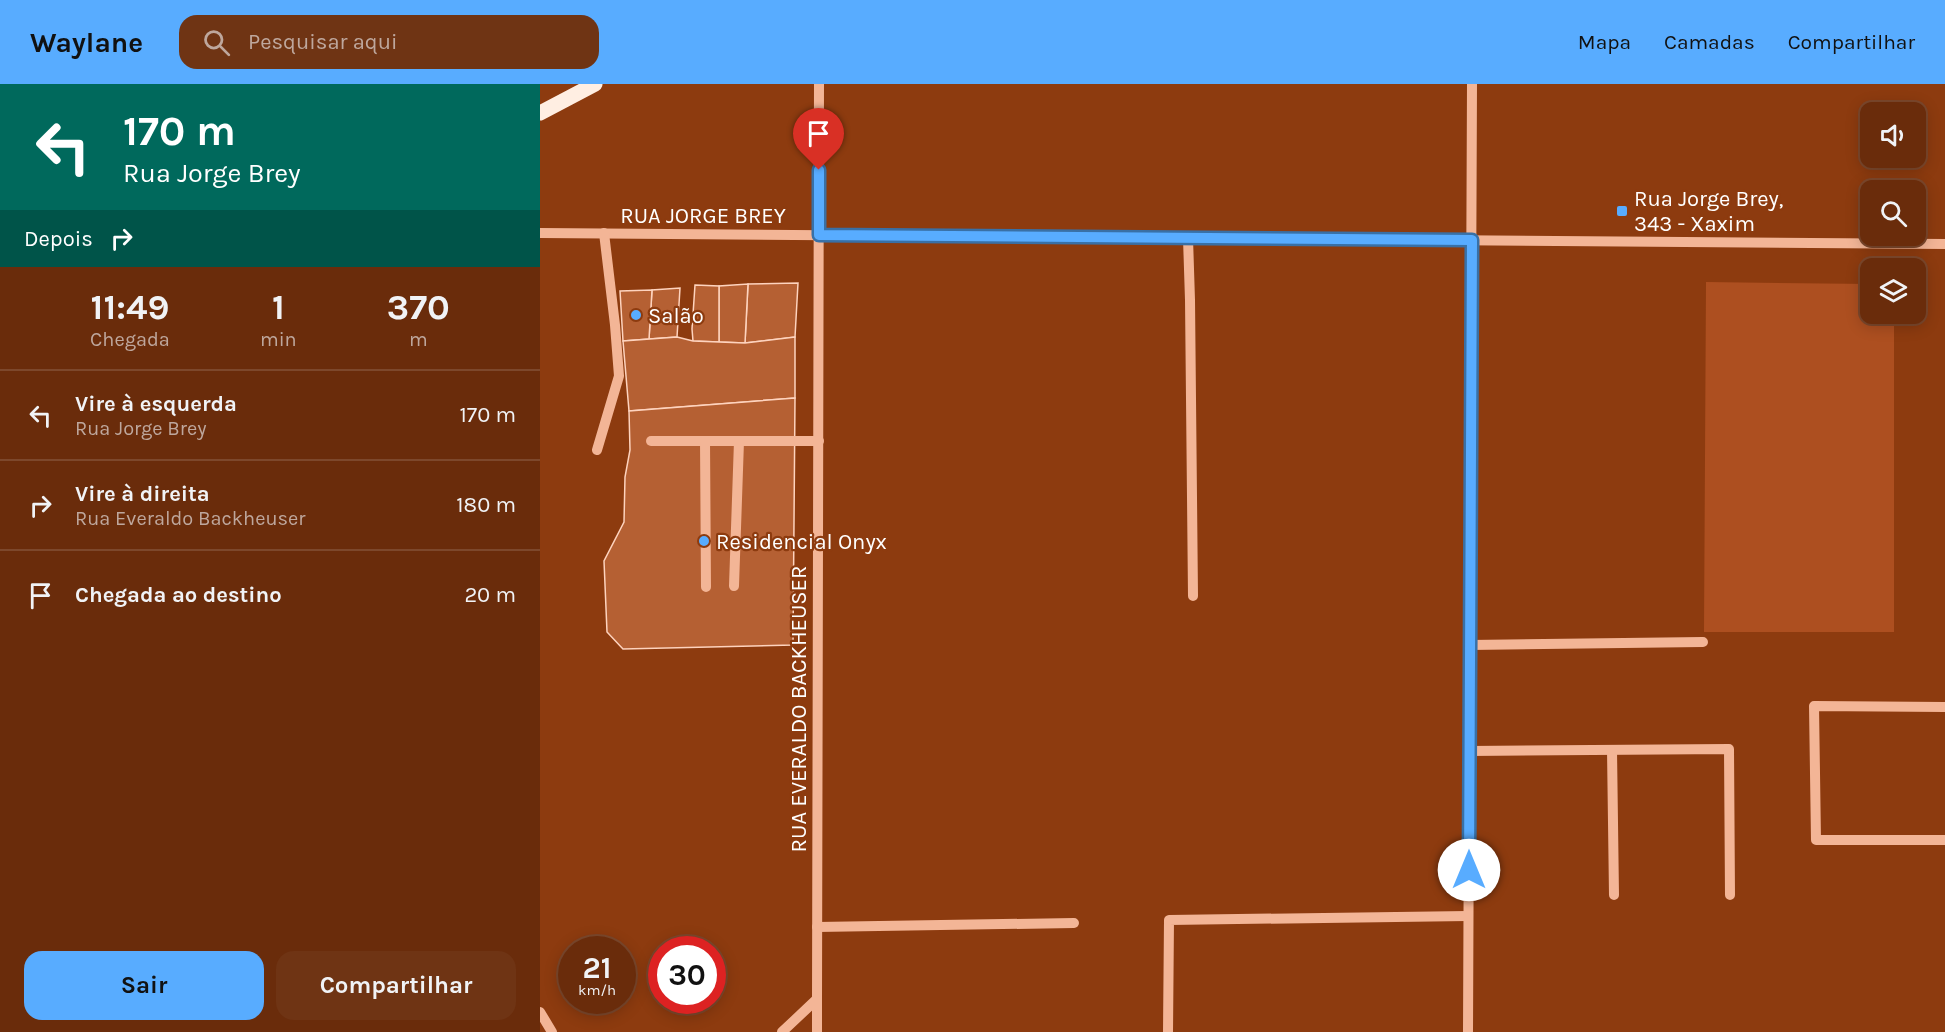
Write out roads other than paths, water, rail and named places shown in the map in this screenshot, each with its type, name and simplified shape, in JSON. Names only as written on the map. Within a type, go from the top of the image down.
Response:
[{"type":"main road","points":[[540,113],[595,84]]},
{"type":"street","name":"RUA EVERALDO BACKHEUSER","points":[[817,1032],[819,84]]},
{"type":"street","points":[[1468,1032],[1472,84]]},
{"type":"street","name":"RUA JORGE BREY","points":[[540,233],[1945,244]]},
{"type":"street","points":[[597,450],[618,376],[615,325],[604,233]]},
{"type":"street","points":[[1188,238],[1193,596]]},
{"type":"street","points":[[651,441],[819,441]]},
{"type":"street","points":[[705,441],[706,587]]},
{"type":"street","points":[[734,586],[739,441]]},
{"type":"street","points":[[1470,645],[1703,642]]},
{"type":"street","points":[[1945,707],[1814,706],[1816,840],[1945,840]]},
{"type":"street","points":[[1469,751],[1729,749],[1730,895]]},
{"type":"street","points":[[1612,750],[1614,895]]},
{"type":"street","points":[[1168,1032],[1168,920],[1468,916]]},
{"type":"street","points":[[817,927],[1074,922]]},
{"type":"street","points":[[782,1032],[817,999]]},
{"type":"street","points":[[540,1012],[552,1032]]},
{"type":"place","name":"Rua Jorge Brey, 343 - Xaxim","points":[[1622,211]]},
{"type":"place","name":"Salão","points":[[636,315]]},
{"type":"place","name":"Residencial Onyx","points":[[704,541]]}]
